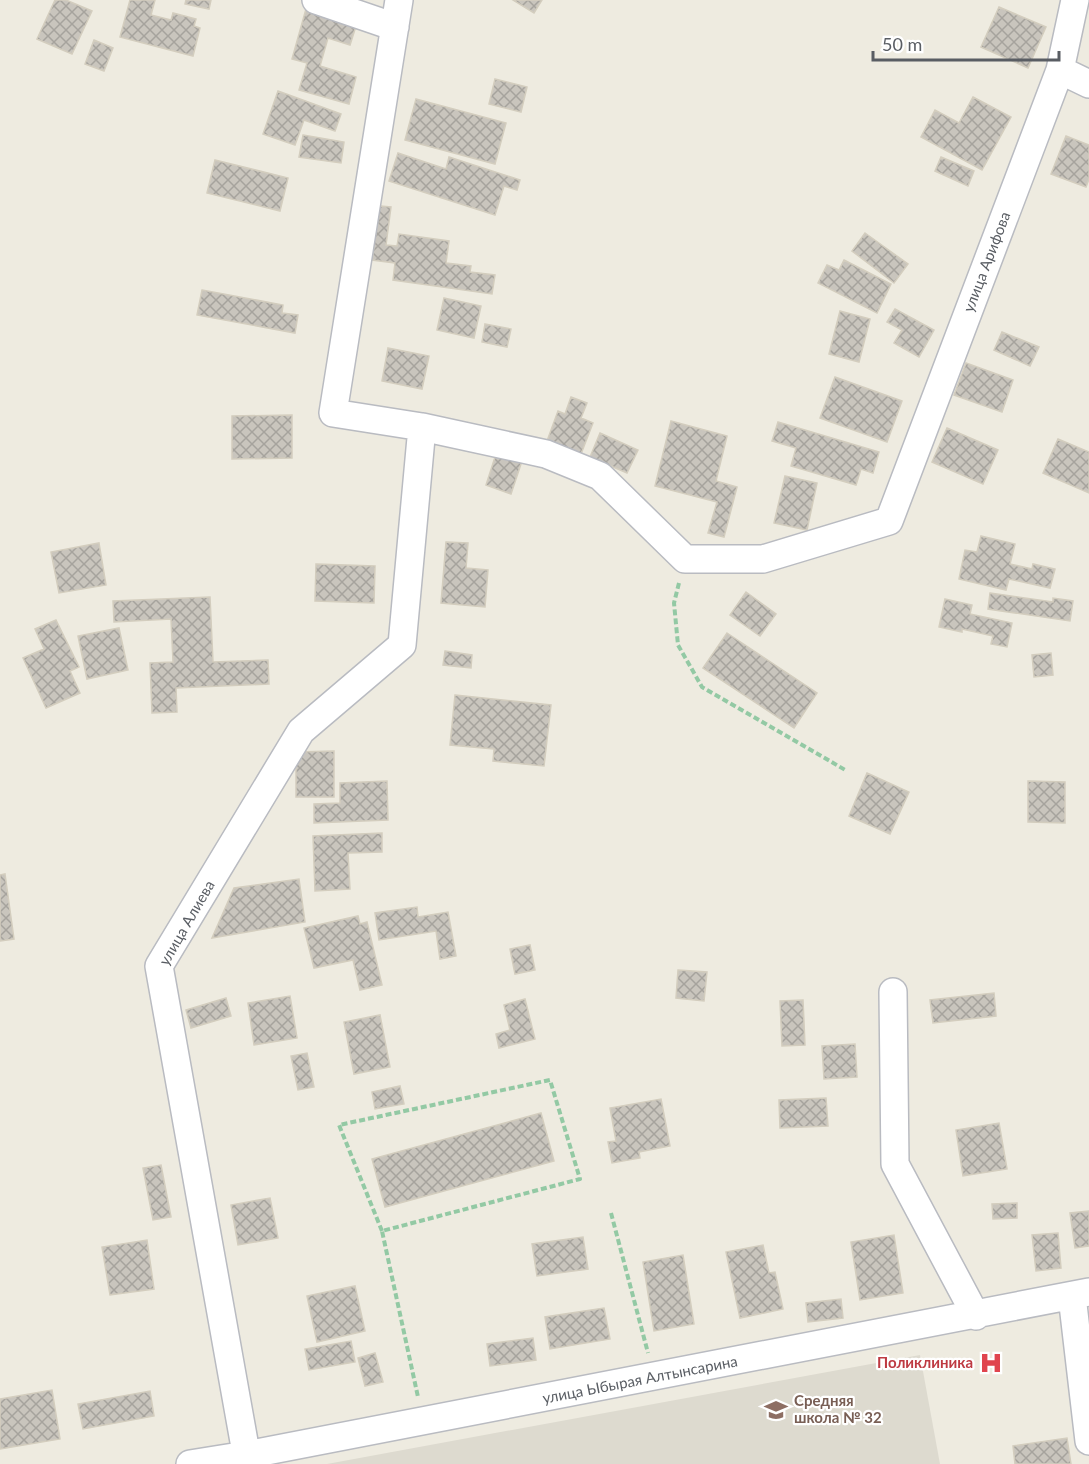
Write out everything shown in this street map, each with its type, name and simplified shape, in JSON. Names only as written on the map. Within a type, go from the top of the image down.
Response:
[{"type":"street","points":[[316,0],[395,27]]},
{"type":"street","points":[[399,0],[333,414],[422,427],[546,454],[600,476],[684,559]]},
{"type":"street","name":"улица Арифова","points":[[684,559],[763,559],[889,521],[1060,70],[1075,0]]},
{"type":"street","points":[[1060,70],[1089,84]]},
{"type":"street","name":"улица Алиева","points":[[247,1460],[159,966],[301,731],[402,645],[422,427]]},
{"type":"street","points":[[893,992],[895,1164],[976,1316]]},
{"type":"street","points":[[1081,1294],[1089,1442]]},
{"type":"street","name":"улица Ыбырая Алтынсарина","points":[[190,1464],[247,1460],[424,1421],[1081,1294]]},
{"type":"path","points":[[684,559],[674,603],[678,645],[702,687],[847,771]]},
{"type":"path","points":[[382,1231],[580,1179],[550,1080],[339,1125],[382,1231],[424,1421]]},
{"type":"path","points":[[611,1213],[654,1377]]},
{"type":"shaded area","name":"Средняя школа № 32","points":[[920,1355],[940,1464],[327,1464]]},
{"type":"building","points":[[55,0],[66,0],[92,11],[72,54],[37,39]]},
{"type":"building","points":[[130,0],[155,0],[151,15],[171,20],[173,13],[196,19],[194,26],[200,28],[193,56],[120,37]]},
{"type":"building","points":[[186,0],[211,0],[209,9],[185,4]]},
{"type":"building","points":[[513,0],[542,0],[534,13]]},
{"type":"building","points":[[999,7],[1046,27],[1028,68],[981,47]]},
{"type":"building","points":[[306,9],[357,23],[350,45],[328,38],[320,66],[356,77],[349,104],[299,90],[307,63],[292,59]]},
{"type":"building","points":[[94,40],[113,48],[104,71],[85,64]]},
{"type":"building","points":[[495,79],[527,87],[521,112],[489,104]]},
{"type":"building","points":[[278,91],[341,114],[335,131],[304,120],[295,145],[263,134]]},
{"type":"building","points":[[973,97],[1011,117],[982,170],[921,137],[935,110],[959,123]]},
{"type":"building","points":[[416,99],[506,123],[495,164],[405,140]]},
{"type":"building","points":[[303,135],[344,142],[341,163],[299,157]]},
{"type":"building","points":[[1066,136],[1089,145],[1089,179],[1086,187],[1051,174]]},
{"type":"building","points":[[398,153],[446,169],[449,157],[520,180],[517,190],[504,186],[495,215],[389,181]]},
{"type":"building","points":[[941,157],[974,171],[968,186],[935,171]]},
{"type":"building","points":[[215,160],[288,178],[280,211],[207,193]]},
{"type":"building","points":[[380,206],[391,207],[386,245],[397,246],[399,234],[449,241],[446,263],[471,266],[470,272],[495,275],[492,294],[393,280],[395,263],[372,260]]},
{"type":"building","points":[[865,233],[908,264],[894,283],[852,251]]},
{"type":"building","points":[[844,260],[891,284],[877,313],[818,283],[827,265],[839,270]]},
{"type":"building","points":[[202,290],[283,305],[282,313],[298,315],[295,333],[197,315]]},
{"type":"building","points":[[444,298],[481,306],[474,338],[437,330]]},
{"type":"building","points":[[895,309],[934,330],[919,357],[894,343],[902,330],[887,322]]},
{"type":"building","points":[[840,311],[870,319],[859,362],[829,354]]},
{"type":"building","points":[[485,324],[511,329],[507,347],[482,342]]},
{"type":"building","points":[[1002,332],[1039,347],[1030,366],[994,350]]},
{"type":"building","points":[[388,348],[429,356],[422,389],[382,381]]},
{"type":"building","points":[[966,363],[1013,380],[1002,412],[954,395]]},
{"type":"building","points":[[835,377],[902,401],[887,442],[820,418]]},
{"type":"building","points":[[571,397],[587,403],[581,418],[593,423],[581,454],[547,441],[558,411],[565,414]]},
{"type":"building","points":[[292,415],[292,458],[232,459],[232,416]]},
{"type":"building","points":[[671,421],[727,436],[716,481],[737,487],[724,537],[708,533],[717,502],[655,486]]},
{"type":"building","points":[[778,422],[879,452],[873,473],[861,469],[856,485],[791,466],[796,448],[772,441]]},
{"type":"building","points":[[947,428],[998,450],[983,484],[932,462]]},
{"type":"building","points":[[600,433],[638,450],[627,473],[590,457]]},
{"type":"building","points":[[1058,439],[1089,452],[1089,493],[1043,473]]},
{"type":"building","points":[[496,454],[522,461],[511,494],[486,485]]},
{"type":"building","points":[[785,476],[817,483],[807,530],[774,523]]},
{"type":"building","points":[[981,536],[1015,544],[1010,564],[1032,569],[1033,564],[1055,569],[1050,588],[1009,579],[1006,590],[959,579],[965,550],[977,552]]},
{"type":"building","points":[[446,542],[468,543],[466,568],[488,570],[485,607],[441,603]]},
{"type":"building","points":[[99,543],[106,585],[59,593],[51,552]]},
{"type":"building","points":[[316,564],[375,566],[374,603],[315,601]]},
{"type":"building","points":[[746,592],[776,614],[760,636],[730,615]]},
{"type":"building","points":[[990,593],[1053,602],[1053,598],[1073,601],[1070,621],[988,609]]},
{"type":"building","points":[[210,597],[213,662],[268,660],[269,684],[176,688],[177,712],[152,713],[150,663],[173,662],[171,619],[114,622],[113,601]]},
{"type":"building","points":[[945,599],[972,605],[970,614],[1012,623],[1007,647],[991,644],[993,636],[962,629],[962,632],[939,627]]},
{"type":"building","points":[[56,620],[79,667],[70,671],[80,693],[46,708],[23,658],[44,649],[35,629]]},
{"type":"building","points":[[119,628],[128,670],[87,679],[78,636]]},
{"type":"building","points":[[727,633],[817,693],[794,728],[703,668]]},
{"type":"building","points":[[445,651],[472,655],[471,668],[443,665]]},
{"type":"building","points":[[1051,653],[1053,675],[1034,677],[1032,655]]},
{"type":"building","points":[[455,695],[551,705],[544,766],[493,761],[494,749],[450,745]]},
{"type":"building","points":[[334,751],[334,797],[296,797],[296,752]]},
{"type":"building","points":[[867,773],[909,792],[890,834],[849,816]]},
{"type":"building","points":[[387,781],[388,820],[314,823],[314,804],[340,803],[340,783]]},
{"type":"building","points":[[1028,781],[1065,782],[1065,823],[1028,822]]},
{"type":"building","points":[[382,833],[382,852],[348,853],[350,889],[315,891],[313,836]]},
{"type":"building","points":[[5,874],[14,939],[0,941],[0,875]]},
{"type":"building","points":[[299,879],[305,922],[212,938],[234,888]]},
{"type":"building","points":[[417,907],[418,917],[448,912],[456,956],[440,959],[436,931],[379,940],[375,913]]},
{"type":"building","points":[[358,916],[360,924],[367,922],[382,985],[360,990],[353,960],[314,968],[304,928]]},
{"type":"building","points":[[530,945],[535,970],[515,974],[510,949]]},
{"type":"building","points":[[678,970],[707,972],[704,1001],[676,998]]},
{"type":"building","points":[[994,993],[996,1016],[933,1023],[930,1000]]},
{"type":"building","points":[[290,996],[297,1038],[254,1045],[248,1003]]},
{"type":"building","points":[[226,998],[231,1016],[191,1028],[186,1010]]},
{"type":"building","points":[[525,999],[535,1039],[499,1048],[496,1034],[510,1030],[504,1005]]},
{"type":"building","points":[[803,1000],[805,1045],[782,1046],[780,1001]]},
{"type":"building","points":[[380,1015],[390,1067],[354,1074],[344,1022]]},
{"type":"building","points":[[855,1044],[857,1077],[824,1079],[822,1046]]},
{"type":"building","points":[[307,1053],[314,1087],[298,1090],[291,1056]]},
{"type":"building","points":[[400,1086],[404,1104],[375,1109],[372,1092]]},
{"type":"building","points":[[826,1098],[828,1126],[780,1128],[779,1100]]},
{"type":"building","points":[[661,1099],[670,1146],[639,1152],[640,1158],[612,1163],[608,1142],[616,1141],[610,1108]]},
{"type":"building","points":[[541,1113],[554,1161],[385,1207],[372,1159]]},
{"type":"building","points":[[999,1123],[1007,1169],[963,1176],[956,1130]]},
{"type":"building","points":[[161,1165],[171,1217],[153,1220],[143,1168]]},
{"type":"building","points":[[270,1198],[278,1238],[238,1245],[231,1205]]},
{"type":"building","points":[[1017,1203],[1017,1218],[993,1219],[992,1204]]},
{"type":"building","points":[[1089,1211],[1089,1246],[1075,1248],[1070,1213]]},
{"type":"building","points":[[1058,1233],[1061,1268],[1036,1271],[1032,1235]]},
{"type":"building","points":[[894,1235],[903,1293],[860,1300],[851,1242]]},
{"type":"building","points":[[583,1237],[588,1269],[537,1276],[532,1244]]},
{"type":"building","points":[[147,1240],[154,1289],[110,1295],[102,1247]]},
{"type":"building","points":[[763,1245],[769,1273],[775,1272],[783,1309],[740,1318],[726,1252]]},
{"type":"building","points":[[683,1255],[694,1324],[654,1331],[643,1262]]},
{"type":"building","points":[[355,1286],[365,1331],[317,1342],[307,1296]]},
{"type":"building","points":[[841,1299],[843,1318],[808,1322],[806,1303]]},
{"type":"building","points":[[604,1308],[610,1339],[550,1349],[545,1317]]},
{"type":"building","points":[[533,1338],[536,1360],[490,1366],[487,1344]]},
{"type":"building","points":[[351,1341],[355,1362],[309,1370],[305,1349]]},
{"type":"building","points":[[375,1353],[383,1382],[365,1386],[358,1358]]},
{"type":"building","points":[[52,1390],[60,1439],[0,1449],[0,1399]]},
{"type":"building","points":[[150,1391],[154,1416],[83,1429],[78,1404]]},
{"type":"building","points":[[1067,1438],[1071,1464],[1015,1464],[1013,1446]]},
{"type":"place","name":"Поликлиника","points":[[991,1363]]},
{"type":"place","name":"Средняя школа № 32","points":[[776,1410]]}]
